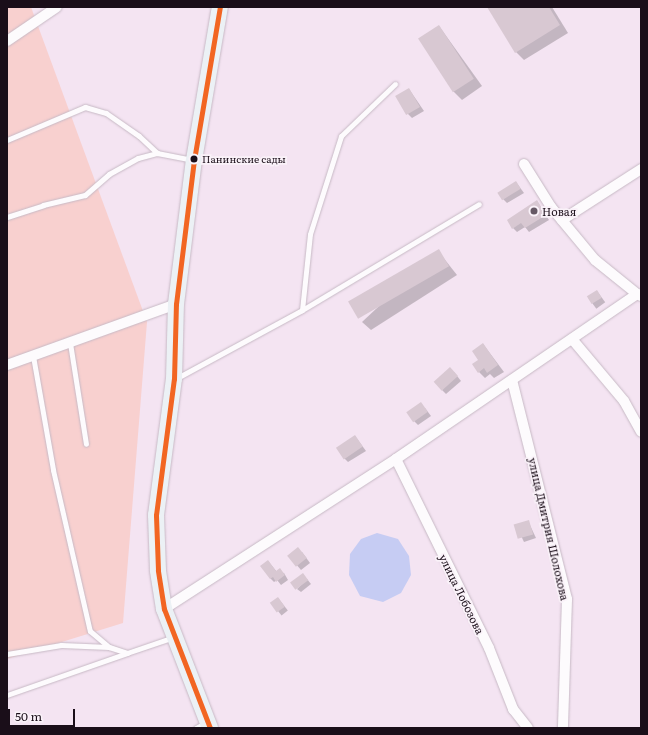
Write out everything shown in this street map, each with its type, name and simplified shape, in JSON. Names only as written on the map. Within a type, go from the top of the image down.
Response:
[{"type":"main road","points":[[204,726],[164,609],[158,570],[156,515],[174,379],[176,304],[194,160],[220,7]]},
{"type":"street","points":[[7,42],[57,7]]},
{"type":"street","points":[[164,609],[396,459],[639,295],[596,260],[562,220],[524,164]]},
{"type":"street","points":[[562,220],[641,169]]},
{"type":"street","points":[[7,365],[176,304]]},
{"type":"street","points":[[572,339],[624,401],[641,432]]},
{"type":"street","name":"улица Дмитрия Шолохова","points":[[512,380],[567,599],[563,728]]},
{"type":"street","name":"улица Лобозова","points":[[396,459],[489,648],[513,709],[528,728]]},
{"type":"lane","points":[[302,310],[310,234],[341,136],[395,84]]},
{"type":"lane","points":[[7,140],[84,107],[106,113],[139,136],[157,154]]},
{"type":"lane","points":[[7,217],[43,205],[85,195],[109,174],[138,158],[157,154],[194,160]]},
{"type":"lane","points":[[174,379],[302,310],[479,204]]},
{"type":"lane","points":[[70,342],[86,444]]},
{"type":"lane","points":[[33,356],[53,470],[90,631],[108,647]]},
{"type":"lane","points":[[7,695],[174,637]]},
{"type":"lane","points":[[7,654],[61,645],[108,647],[127,653]]},
{"type":"shaded area","points":[[7,7],[31,7],[147,322],[123,623],[7,659]]},
{"type":"water","points":[[377,533],[398,539],[409,556],[411,575],[401,593],[383,602],[360,596],[349,575],[350,554],[361,539]]},
{"type":"building","points":[[487,7],[549,7],[560,25],[515,53]]},
{"type":"building","points":[[439,25],[474,79],[453,92],[418,39]]},
{"type":"building","points":[[409,88],[420,107],[406,115],[395,96]]},
{"type":"building","points":[[516,181],[521,189],[502,200],[497,193]]},
{"type":"building","points":[[537,200],[546,215],[525,228],[521,223],[512,229],[507,220]]},
{"type":"building","points":[[439,249],[449,266],[358,319],[348,302]]},
{"type":"building","points":[[597,290],[602,298],[592,304],[587,296]]},
{"type":"building","points":[[483,343],[498,365],[487,373],[484,368],[478,373],[472,364],[478,360],[472,351]]},
{"type":"building","points":[[450,367],[458,376],[442,391],[434,382]]},
{"type":"building","points":[[421,402],[428,412],[413,422],[406,412]]},
{"type":"building","points":[[355,435],[363,447],[344,459],[336,448]]},
{"type":"building","points":[[529,520],[533,534],[518,539],[514,524]]},
{"type":"building","points":[[298,547],[307,558],[296,567],[287,556]]},
{"type":"building","points":[[268,560],[276,571],[280,568],[285,575],[276,582],[273,577],[270,579],[260,566]]},
{"type":"building","points":[[303,573],[308,580],[295,590],[290,582]]},
{"type":"building","points":[[278,597],[285,607],[277,613],[270,603]]},
{"type":"transit line","points":[[210,728],[164,609],[158,570],[156,515],[174,379],[176,304],[194,160],[220,7]]},
{"type":"place","name":"Панинские сады","points":[[194,159]]},
{"type":"place","name":"Новая","points":[[534,211]]}]
